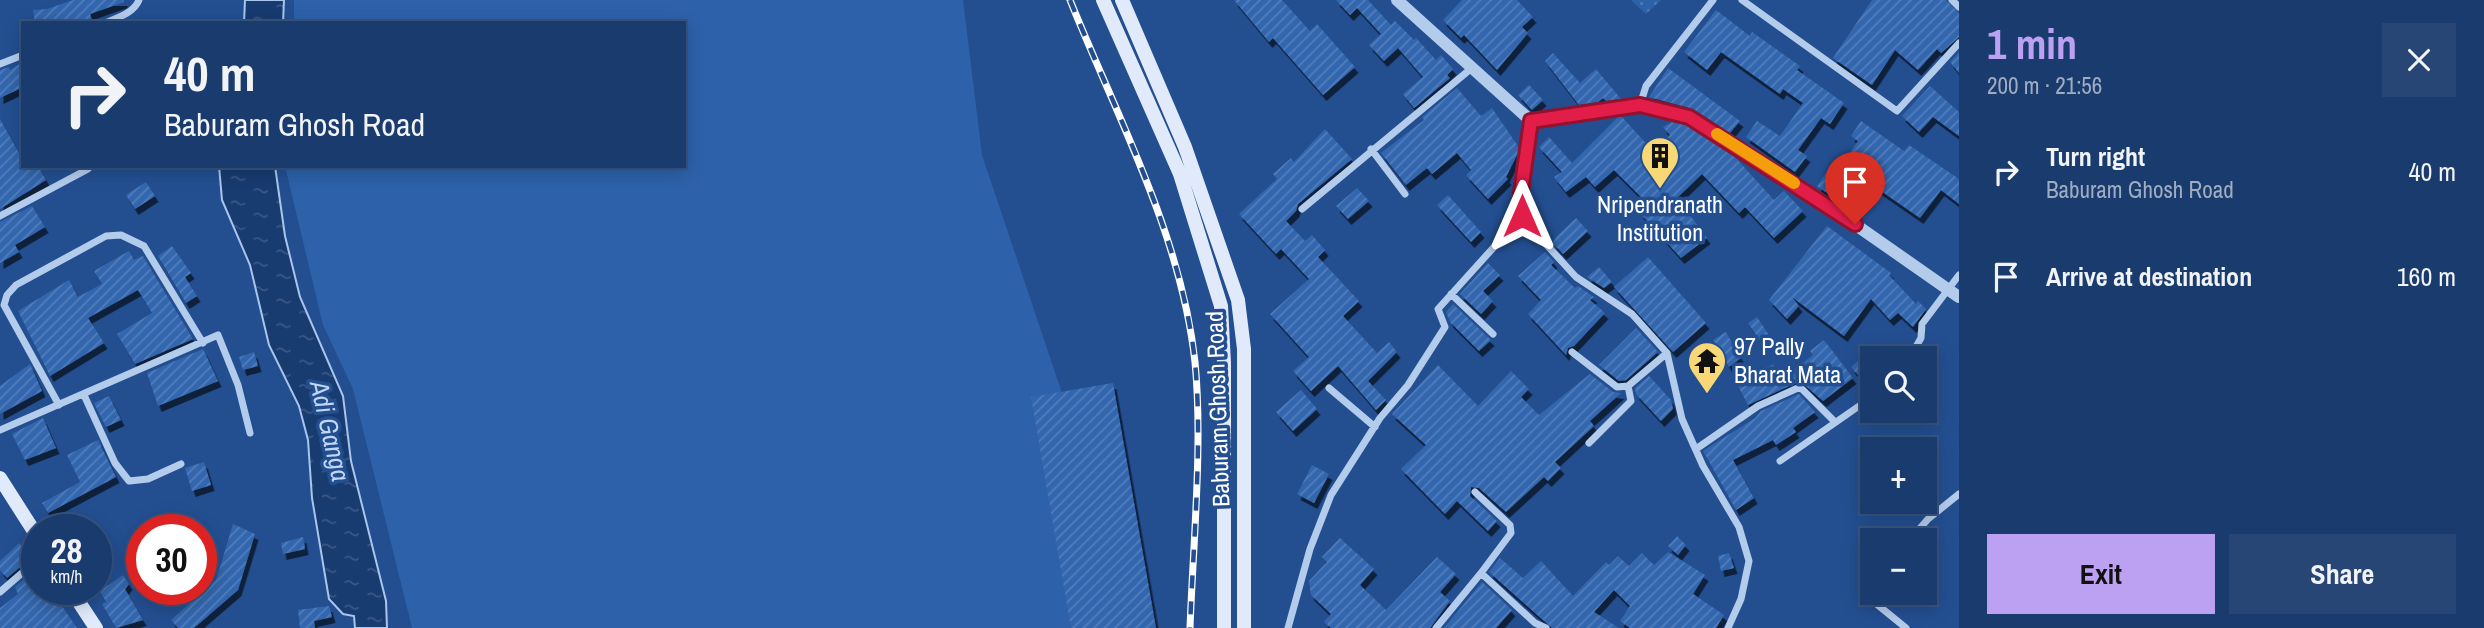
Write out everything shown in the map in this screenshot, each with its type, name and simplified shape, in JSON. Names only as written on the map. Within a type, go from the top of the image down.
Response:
[{"type":"main road","name":"Baburam Ghosh Road","points":[[1103,0],[1180,174],[1221,306],[1224,363],[1224,628]]},
{"type":"main road","name":"Baburam Ghosh Road","points":[[1122,0],[1185,147],[1219,237],[1238,300],[1244,349],[1244,628]]},
{"type":"main road","points":[[0,478],[23,514]]},
{"type":"main road","points":[[81,605],[96,628]]},
{"type":"street","points":[[110,21],[138,5],[139,0]]},
{"type":"street","points":[[1397,0],[1531,121]]},
{"type":"street","points":[[1640,105],[1646,86],[1713,0]]},
{"type":"street","points":[[1741,0],[1897,111],[1959,43]]},
{"type":"street","points":[[1952,0],[1959,7]]},
{"type":"street","points":[[0,64],[21,56]]},
{"type":"street","points":[[1301,209],[1473,67]]},
{"type":"street","points":[[1531,121],[1640,105],[1689,117],[1954,293]]},
{"type":"street","points":[[1531,121],[1521,192],[1522,216],[1534,234],[1576,277],[1632,314],[1667,353],[1682,419],[1739,527],[1749,561],[1741,599],[1728,628]]},
{"type":"street","points":[[1371,149],[1405,194]]},
{"type":"street","points":[[0,216],[88,169]]},
{"type":"street","points":[[1288,628],[1310,549],[1331,495],[1445,327],[1438,309],[1522,216]]},
{"type":"street","points":[[59,405],[4,305],[6,295],[16,285],[106,236],[121,235],[144,246],[203,342]]},
{"type":"street","points":[[1916,346],[1921,338],[1922,324],[1954,293],[1959,275]]},
{"type":"street","points":[[1451,294],[1493,334]]},
{"type":"street","points":[[0,430],[218,335],[238,384],[250,433]]},
{"type":"street","points":[[1573,352],[1617,387],[1629,386],[1667,353]]},
{"type":"street","points":[[1589,443],[1631,401],[1629,386]]},
{"type":"street","points":[[1696,449],[1721,428],[1758,405],[1800,387],[1834,421]]},
{"type":"street","points":[[1329,388],[1375,427]]},
{"type":"street","points":[[84,394],[116,463],[128,481],[148,479],[181,464]]},
{"type":"street","points":[[1780,461],[1860,405]]},
{"type":"street","points":[[1436,628],[1511,533],[1510,525],[1475,492]]},
{"type":"street","points":[[1920,528],[1927,519],[1959,495]]},
{"type":"street","points":[[1481,573],[1535,623],[1546,628]]},
{"type":"street","points":[[0,592],[21,574]]},
{"type":"street","points":[[1878,605],[1906,628]]},
{"type":"shaded area","points":[[294,0],[963,0],[982,155],[1141,628],[412,628],[353,389],[323,325],[285,168],[686,168],[686,21],[294,21]]},
{"type":"shaded area","points":[[1631,0],[1661,0],[1646,14]]},
{"type":"water","points":[[245,0],[284,0],[283,21],[244,21]]},
{"type":"water","name":"Adi Ganga","points":[[219,168],[275,168],[285,236],[300,297],[343,396],[351,461],[386,601],[387,628],[355,628],[354,616],[343,614],[329,599],[312,498],[308,440],[299,406],[269,345],[250,265],[222,200]]},
{"type":"building","points":[[73,0],[124,0],[90,14],[92,21],[35,21],[33,10],[47,9]]},
{"type":"building","points":[[1234,0],[1282,0],[1310,31],[1317,24],[1355,67],[1323,95],[1273,38],[1269,42]]},
{"type":"building","points":[[1336,0],[1368,0],[1391,25],[1395,21],[1414,40],[1416,38],[1436,60],[1441,55],[1453,69],[1447,75],[1450,78],[1414,108],[1403,94],[1423,77],[1398,48],[1384,61],[1369,45],[1381,34],[1357,8],[1350,15]]},
{"type":"building","points":[[1462,0],[1517,0],[1533,17],[1522,27],[1528,33],[1497,70],[1464,35],[1461,38],[1443,20]]},
{"type":"building","points":[[1872,0],[1946,0],[1959,13],[1959,37],[1941,53],[1937,49],[1918,70],[1895,50],[1872,85],[1833,58]]},
{"type":"building","points":[[1716,10],[1750,36],[1752,32],[1800,66],[1797,70],[1844,103],[1830,124],[1821,118],[1798,150],[1807,156],[1795,172],[1746,137],[1757,121],[1780,136],[1803,103],[1783,89],[1780,94],[1721,52],[1707,70],[1684,52]]},
{"type":"building","points":[[1959,52],[1959,73],[1950,62]]},
{"type":"building","points":[[1553,53],[1580,83],[1596,69],[1621,99],[1606,101],[1603,98],[1598,102],[1579,105],[1545,61]]},
{"type":"building","points":[[21,63],[21,88],[0,98],[0,70],[9,67],[10,70]]},
{"type":"building","points":[[1668,68],[1740,121],[1730,133],[1693,109],[1649,97]]},
{"type":"building","points":[[1529,85],[1543,100],[1532,110],[1518,95]]},
{"type":"building","points":[[1930,86],[1959,112],[1959,136],[1933,117],[1919,132],[1902,116]]},
{"type":"building","points":[[1457,88],[1481,116],[1492,108],[1520,149],[1506,177],[1508,179],[1488,199],[1466,175],[1471,170],[1457,153],[1432,174],[1427,168],[1406,185],[1381,153],[1424,120],[1422,117]]},
{"type":"building","points":[[1618,117],[1622,117],[1654,152],[1670,135],[1663,127],[1672,122],[1686,125],[1735,157],[1774,200],[1784,191],[1803,211],[1774,238],[1745,207],[1739,213],[1702,174],[1677,198],[1707,238],[1681,258],[1640,213],[1648,204],[1614,170],[1595,187],[1586,177],[1566,192],[1554,177],[1562,172],[1539,147],[1549,137],[1572,163]]},
{"type":"building","points":[[0,119],[21,156],[21,168],[39,168],[46,180],[0,209]]},
{"type":"building","points":[[1861,121],[1904,151],[1909,145],[1959,179],[1959,204],[1941,190],[1920,218],[1868,182],[1849,208],[1817,186],[1828,170],[1835,174],[1858,141],[1851,136]]},
{"type":"building","points":[[1325,129],[1352,159],[1298,204],[1296,211],[1286,221],[1305,241],[1312,235],[1325,250],[1318,257],[1359,301],[1343,316],[1377,353],[1389,342],[1397,352],[1368,381],[1386,400],[1376,410],[1338,366],[1311,391],[1293,371],[1309,357],[1270,314],[1309,279],[1281,249],[1276,254],[1239,214],[1277,179],[1273,174],[1291,158],[1294,162]]},
{"type":"building","points":[[146,182],[155,196],[135,209],[126,195]]},
{"type":"building","points":[[1357,188],[1369,201],[1348,219],[1336,206]]},
{"type":"building","points":[[1448,195],[1481,232],[1471,242],[1437,205]]},
{"type":"building","points":[[32,206],[45,227],[15,245],[19,252],[0,263],[0,222]]},
{"type":"building","points":[[1576,218],[1588,231],[1563,254],[1553,243]]},
{"type":"building","points":[[1827,226],[1891,273],[1889,275],[1916,304],[1918,301],[1926,309],[1913,327],[1898,313],[1890,320],[1871,299],[1844,336],[1792,297],[1799,306],[1787,319],[1769,300]]},
{"type":"building","points":[[172,246],[191,273],[185,277],[197,296],[186,303],[158,256]]},
{"type":"building","points":[[129,251],[134,260],[143,256],[193,339],[135,364],[117,334],[152,313],[138,290],[88,318],[104,343],[50,376],[18,311],[69,280],[78,297],[102,284],[94,271]]},
{"type":"building","points":[[1545,252],[1554,262],[1551,265],[1575,288],[1578,286],[1594,297],[1590,300],[1605,313],[1574,346],[1568,348],[1566,355],[1528,314],[1541,300],[1518,276]]},
{"type":"building","points":[[1648,257],[1706,323],[1673,352],[1614,287]]},
{"type":"building","points":[[1488,263],[1500,275],[1483,291],[1493,301],[1481,314],[1460,294]]},
{"type":"building","points":[[1599,267],[1612,282],[1604,288],[1587,277]]},
{"type":"building","points":[[1453,304],[1491,340],[1479,351],[1450,322],[1446,312]]},
{"type":"building","points":[[1757,317],[1771,338],[1762,344],[1748,323]]},
{"type":"building","points":[[1636,328],[1658,352],[1626,380],[1619,381],[1599,365]]},
{"type":"building","points":[[1726,332],[1741,358],[1729,367],[1713,340]]},
{"type":"building","points":[[1824,340],[1853,378],[1823,401],[1800,381],[1748,405],[1737,384],[1773,364],[1778,373],[1789,367],[1792,371],[1813,355],[1810,351]]},
{"type":"building","points":[[203,349],[218,381],[158,406],[147,373]]},
{"type":"building","points":[[254,352],[258,366],[243,370],[239,357]]},
{"type":"building","points":[[1860,359],[1860,377],[1851,367]]},
{"type":"building","points":[[30,364],[42,391],[0,414],[0,386]]},
{"type":"building","points":[[1438,365],[1478,406],[1511,371],[1529,389],[1521,397],[1539,415],[1590,374],[1613,392],[1621,393],[1590,421],[1594,426],[1555,462],[1561,468],[1548,481],[1544,477],[1506,512],[1479,488],[1471,487],[1470,496],[1497,521],[1488,531],[1457,501],[1445,514],[1401,469],[1426,445],[1392,414]]},
{"type":"building","points":[[1649,376],[1671,400],[1673,409],[1661,421],[1636,394],[1635,388]]},
{"type":"building","points":[[1113,383],[1156,628],[1071,628],[1031,397]]},
{"type":"building","points":[[1301,390],[1317,409],[1293,431],[1276,412]]},
{"type":"building","points":[[1799,394],[1815,412],[1793,428],[1796,432],[1776,445],[1773,440],[1733,460],[1754,498],[1736,510],[1703,451],[1755,418],[1761,411]]},
{"type":"building","points":[[109,396],[121,420],[106,427],[94,403]]},
{"type":"building","points":[[43,418],[56,448],[25,460],[12,434]]},
{"type":"building","points":[[98,440],[116,477],[48,513],[42,503],[80,482],[67,455]]},
{"type":"building","points":[[204,462],[211,485],[192,491],[185,468]]},
{"type":"building","points":[[1312,465],[1329,474],[1314,503],[1297,494]]},
{"type":"building","points":[[233,524],[255,534],[238,590],[194,628],[178,628],[171,620],[188,605],[217,605],[217,577]]},
{"type":"building","points":[[1677,536],[1686,545],[1678,555],[1668,546]]},
{"type":"building","points":[[303,537],[305,549],[283,554],[281,543]]},
{"type":"building","points":[[1340,538],[1374,569],[1360,585],[1386,610],[1437,557],[1456,574],[1440,592],[1450,601],[1430,628],[1331,628],[1324,622],[1331,614],[1311,595],[1309,581],[1327,562],[1322,557]]},
{"type":"building","points":[[19,543],[21,545],[21,566],[7,578],[0,570],[0,561]]},
{"type":"building","points":[[1668,552],[1705,575],[1693,594],[1724,615],[1716,628],[1630,628],[1620,621],[1630,606],[1614,590],[1594,612],[1619,628],[1552,628],[1489,572],[1500,558],[1523,578],[1541,561],[1573,596],[1606,562],[1609,565],[1618,556],[1629,566],[1642,553],[1654,565]]},
{"type":"building","points":[[1729,553],[1734,568],[1721,571],[1718,556]]},
{"type":"building","points":[[123,575],[126,580],[126,605],[134,605],[143,620],[116,628],[103,605],[112,605],[112,583]]},
{"type":"building","points":[[21,582],[21,605],[61,605],[77,628],[0,628],[0,608],[18,594],[15,587]]},
{"type":"building","points":[[1482,582],[1512,610],[1496,628],[1444,628]]},
{"type":"building","points":[[329,606],[332,617],[314,621],[315,628],[300,628],[298,610]]},
{"type":"railway","points":[[1070,0],[1162,222],[1188,314],[1195,362],[1198,426],[1190,628]]},
{"type":"slow traffic","points":[[1717,134],[1794,183]]},
{"type":"place","name":"Nripendranath Institution","points":[[1660,190]]},
{"type":"place","name":"97 Pally Bharat Mata","points":[[1707,395]]},
{"type":"route","points":[[1522,216],[1521,192],[1531,121],[1640,105],[1689,117],[1855,224]]}]
